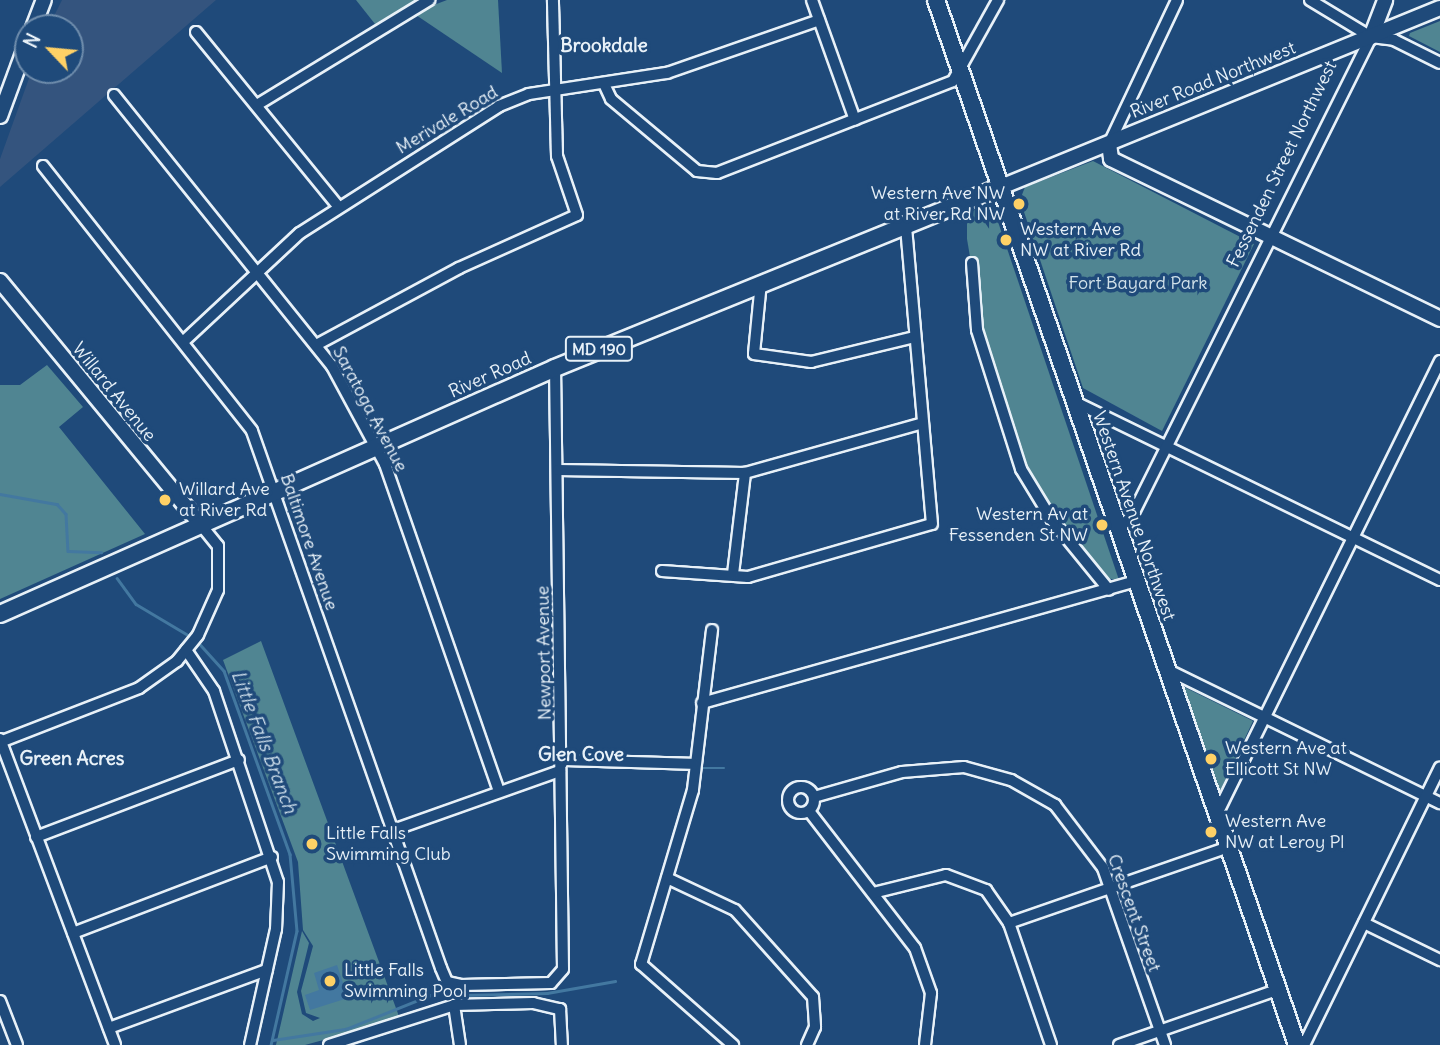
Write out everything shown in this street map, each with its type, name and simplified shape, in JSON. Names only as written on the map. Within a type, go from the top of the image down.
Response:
[{"type":"main road","name":"Western Avenue Northwest","points":[[936,0],[1297,1045]]},
{"type":"main road","name":"River Road","points":[[0,614],[555,368],[906,223],[1001,187]]},
{"type":"street","points":[[257,105],[429,0]]},
{"type":"street","points":[[318,344],[459,268],[577,215],[561,178],[554,91],[553,0]]},
{"type":"street","points":[[812,0],[855,120]]},
{"type":"street","points":[[605,86],[611,99],[705,175],[855,120],[962,75],[998,0]]},
{"type":"street","points":[[1177,0],[1109,144],[1111,159],[1440,319]]},
{"type":"street","points":[[1310,0],[1371,37],[1440,62]]},
{"type":"street","name":"Fessenden Street Northwest","points":[[1117,530],[1132,516],[1269,236],[1371,37],[1385,0]]},
{"type":"street","name":"River Road Northwest","points":[[1001,187],[1440,8]]},
{"type":"street","name":"Merivale Road","points":[[184,341],[259,271],[338,206],[499,106],[554,91],[605,86],[667,73],[819,20]]},
{"type":"street","points":[[196,32],[338,206]]},
{"type":"street","points":[[0,116],[14,78]]},
{"type":"street","name":"Saratoga Avenue","points":[[114,95],[318,344],[375,447],[499,792]]},
{"type":"street","name":"Baltimore Avenue","points":[[43,166],[184,341],[252,431],[276,492],[447,982]]},
{"type":"street","points":[[662,571],[748,577],[932,524],[906,223]]},
{"type":"street","points":[[972,263],[978,330],[1021,469],[1052,520],[1109,590]]},
{"type":"street","name":"Willard Avenue","points":[[0,281],[201,525]]},
{"type":"street","points":[[761,282],[754,354],[811,362],[914,337]]},
{"type":"street","points":[[1216,814],[1440,361]]},
{"type":"street","name":"Newport Avenue","points":[[447,982],[511,986],[559,978],[561,766],[555,368]]},
{"type":"street","points":[[1074,402],[1440,580]]},
{"type":"street","points":[[558,470],[744,473],[923,423]]},
{"type":"street","points":[[733,574],[744,473]]},
{"type":"street","points":[[115,1045],[0,741],[139,688],[192,643],[221,571],[218,546],[201,525]]},
{"type":"street","points":[[702,704],[1136,581]]},
{"type":"street","points":[[712,631],[693,764],[693,790],[641,964],[733,1045]]},
{"type":"street","points":[[192,643],[214,691],[272,857],[278,908],[250,1045]]},
{"type":"street","points":[[1168,670],[1440,803]]},
{"type":"street","points":[[36,837],[239,760]]},
{"type":"street","points":[[393,830],[499,792],[561,766],[693,764]]},
{"type":"street","name":"Crescent Street","points":[[814,797],[922,768],[997,775],[1041,796],[1070,820],[1111,887],[1165,1045]]},
{"type":"street","points":[[1304,1045],[1440,768]]},
{"type":"street","points":[[800,787],[814,797],[809,811],[792,811],[788,795],[800,787]]},
{"type":"street","points":[[809,811],[873,893],[925,968],[931,1001],[925,1045]]},
{"type":"street","points":[[1009,923],[1228,847]]},
{"type":"street","points":[[73,933],[272,857]]},
{"type":"street","points":[[873,893],[932,876],[960,877],[986,890],[1009,923],[1051,1045]]},
{"type":"street","points":[[667,878],[735,909],[813,997],[817,1013],[807,1045]]},
{"type":"street","points":[[1364,923],[1440,960]]},
{"type":"street","points":[[109,1028],[267,970]]},
{"type":"street","points":[[1119,1045],[1277,990]]},
{"type":"street","points":[[0,1000],[17,1045]]},
{"type":"street","points":[[330,1045],[454,1005],[533,1003],[560,1009],[562,1045]]},
{"type":"street","points":[[454,1005],[460,1045]]},
{"type":"shaded area","points":[[62,0],[216,0],[0,187],[0,159],[27,84],[84,84],[84,14],[55,14]]},
{"type":"shaded area","name":"Little Falls Swimming Pool","points":[[337,965],[348,998],[310,1010],[305,995],[319,990],[314,973]]},
{"type":"green space","points":[[356,0],[417,0],[375,24]]},
{"type":"green space","points":[[447,0],[498,0],[502,73],[413,13]]},
{"type":"green space","points":[[1440,21],[1440,52],[1409,36],[1410,33]]},
{"type":"green space","name":"Fort Bayard Park","points":[[1093,161],[1254,244],[1162,431],[1083,388],[1020,200],[1025,187]]},
{"type":"green space","points":[[985,206],[993,207],[1119,580],[1104,578],[1024,469],[983,334],[967,239],[967,213]]},
{"type":"green space","points":[[47,365],[83,407],[59,427],[145,534],[0,599],[0,385],[20,385]]},
{"type":"green space","name":"Little Falls Swimming Club","points":[[261,641],[400,1019],[305,1045],[276,1045],[302,931],[309,943],[297,992],[302,1014],[313,1021],[320,1018],[306,1013],[301,991],[313,946],[303,930],[298,862],[223,660]]},
{"type":"green space","points":[[1184,687],[1253,721],[1220,791],[1181,690]]},
{"type":"waterway","name":"Little Falls Branch","points":[[0,494],[57,504],[66,514],[68,551],[101,552]]},
{"type":"waterway","name":"Little Falls Branch","points":[[117,578],[136,604],[193,638]]},
{"type":"waterway","name":"Little Falls Branch","points":[[198,642],[224,671],[290,854],[297,931],[271,1045]]},
{"type":"waterway","points":[[702,768],[724,768]]},
{"type":"waterway","points":[[462,995],[547,993],[615,981]]},
{"type":"waterway","points":[[273,1040],[346,1029],[438,992]]},
{"type":"place","name":"Western Ave NW at River Rd NW","points":[[1019,204]]},
{"type":"place","name":"Western Ave NW at River Rd","points":[[1006,240]]},
{"type":"place","name":"Willard Ave at River Rd","points":[[165,500]]},
{"type":"place","name":"Western Av at Fessenden St NW","points":[[1102,525]]},
{"type":"place","name":"Western Ave at Ellicott St NW","points":[[1211,759]]},
{"type":"place","name":"Western Ave NW at Leroy Pl","points":[[1211,832]]},
{"type":"place","name":"Little Falls Swimming Club","points":[[312,844]]},
{"type":"place","name":"Little Falls Swimming Pool","points":[[330,981]]},
{"type":"district","name":"Brookdale","points":[[604,46]]},
{"type":"district","name":"Glen Cove","points":[[581,755]]},
{"type":"district","name":"Green Acres","points":[[72,759]]}]
